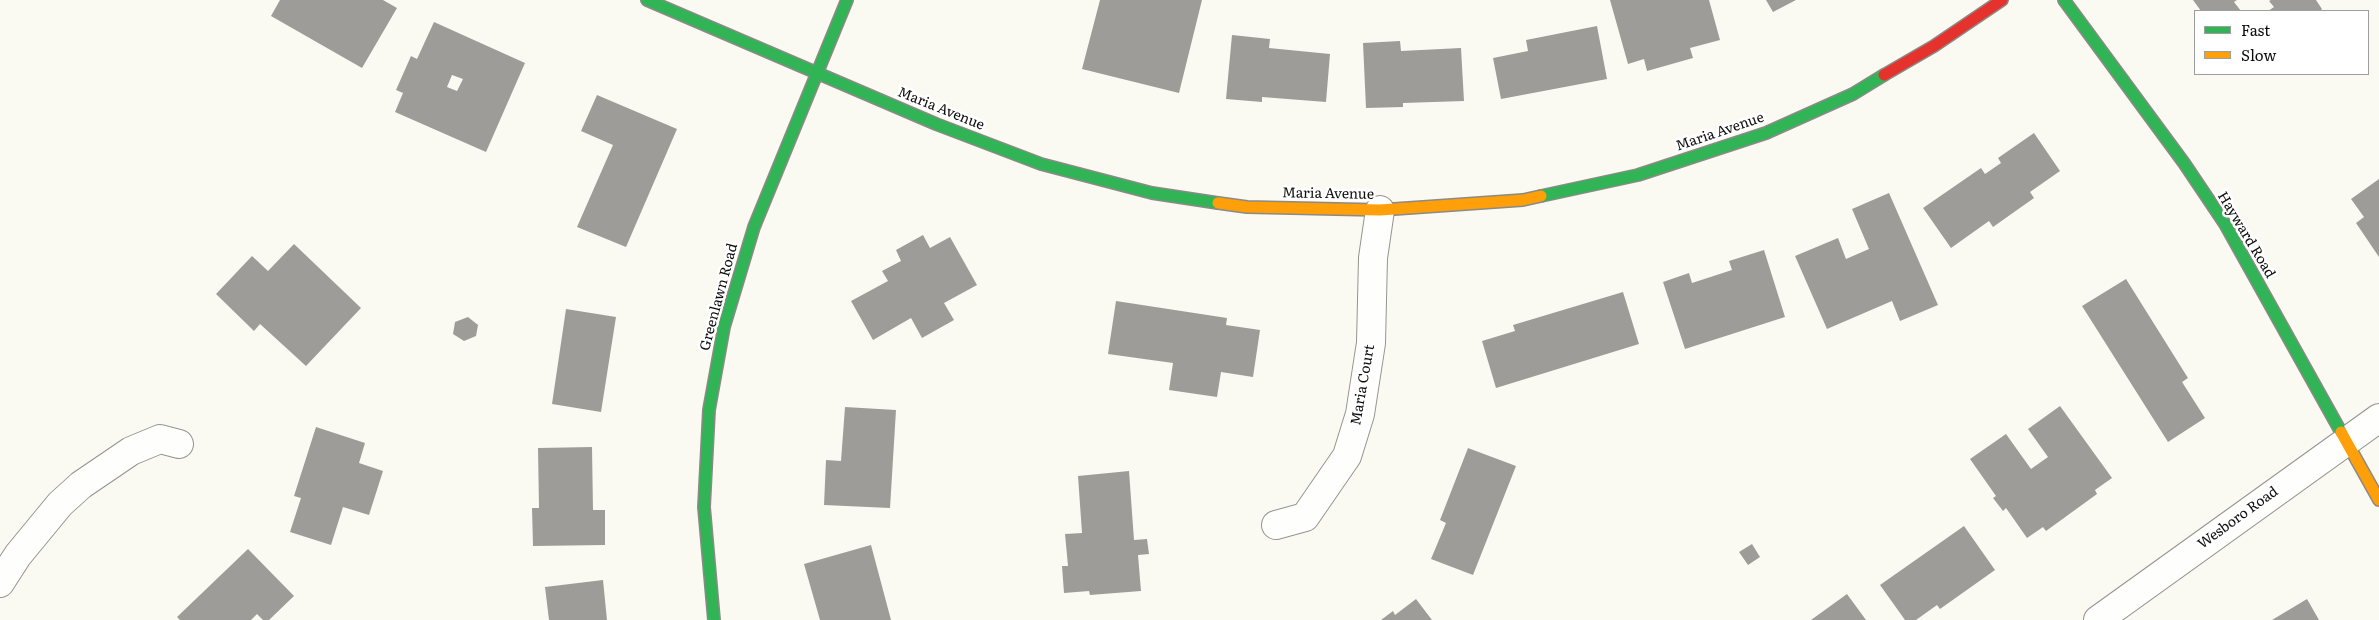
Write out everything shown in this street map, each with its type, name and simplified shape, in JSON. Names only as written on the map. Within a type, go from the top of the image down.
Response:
[{"type":"street","name":"Maria Avenue","points":[[646,0],[936,124],[1041,164],[1152,193],[1247,207],[1380,210],[1523,200],[1638,175],[1766,133],[1852,94],[1934,46],[2002,0]]},
{"type":"street","name":"Greenlawn Road","points":[[714,620],[704,507],[709,410],[722,336],[754,227],[847,0]]},
{"type":"street","name":"Hayward Road","points":[[2064,0],[2184,163],[2225,224],[2379,500]]},
{"type":"street","name":"Maria Court","points":[[1276,525],[1305,516],[1347,456],[1360,414],[1371,343],[1373,258],[1380,210]]},
{"type":"street","name":"Wesboro Road","points":[[2098,620],[2379,418]]},
{"type":"street","points":[[0,583],[24,548],[60,504],[81,485],[131,451],[160,440],[179,444]]},
{"type":"building","points":[[280,0],[383,0],[397,8],[362,68],[271,16]]},
{"type":"building","points":[[1100,0],[1202,0],[1179,93],[1082,69]]},
{"type":"building","points":[[1610,0],[1709,0],[1720,40],[1690,48],[1693,58],[1647,71],[1644,59],[1628,64]]},
{"type":"building","points":[[1766,0],[1796,0],[1773,12]]},
{"type":"building","points":[[2193,0],[2237,0],[2234,2],[2240,10],[2200,10]]},
{"type":"building","points":[[2316,0],[2322,9],[2270,10],[2274,7],[2269,1]]},
{"type":"building","points":[[434,22],[525,63],[486,152],[395,112],[403,93],[396,90],[411,56],[417,59]],"holes":[[[452,75],[463,79],[457,91],[447,87]]]},
{"type":"building","points":[[1597,26],[1607,79],[1501,99],[1493,58],[1528,51],[1526,40]]},
{"type":"building","points":[[1232,35],[1270,39],[1269,48],[1330,54],[1326,102],[1262,97],[1262,102],[1226,99]]},
{"type":"building","points":[[1400,41],[1401,51],[1461,48],[1464,101],[1403,103],[1403,107],[1366,108],[1363,43]]},
{"type":"building","points":[[597,95],[677,129],[626,247],[577,227],[613,145],[581,131]]},
{"type":"building","points":[[2034,133],[2060,171],[2030,192],[2034,198],[1993,227],[1989,221],[1951,248],[1923,208],[1981,168],[1985,174],[2001,163],[1998,158]]},
{"type":"building","points":[[2379,179],[2379,257],[2356,223],[2364,217],[2351,199]]},
{"type":"building","points":[[1889,193],[1938,305],[1900,321],[1892,301],[1827,329],[1795,256],[1838,238],[1846,259],[1869,249],[1852,209]]},
{"type":"building","points":[[923,235],[930,248],[950,237],[977,285],[944,303],[954,320],[922,338],[911,318],[873,340],[851,301],[888,281],[882,271],[901,261],[896,250]]},
{"type":"building","points":[[294,244],[361,308],[306,366],[260,324],[254,331],[216,294],[252,256],[268,271]]},
{"type":"building","points":[[1764,250],[1785,317],[1685,349],[1663,282],[1689,273],[1692,283],[1732,270],[1729,261]]},
{"type":"building","points":[[2126,279],[2188,378],[2182,382],[2205,418],[2168,442],[2082,306]]},
{"type":"building","points":[[1623,292],[1639,344],[1496,388],[1482,341],[1515,331],[1513,325]]},
{"type":"building","points":[[1116,301],[1227,318],[1226,325],[1260,330],[1253,377],[1221,372],[1217,397],[1169,390],[1173,363],[1108,354]]},
{"type":"building","points":[[566,309],[616,317],[601,412],[552,404]]},
{"type":"building","points":[[468,317],[478,325],[476,336],[464,341],[453,334],[455,322]]},
{"type":"building","points":[[2060,406],[2112,478],[2095,490],[2097,494],[2046,531],[2043,527],[2027,538],[2006,508],[2003,511],[1993,498],[1996,496],[1970,459],[2006,434],[2031,469],[2048,457],[2028,429]]},
{"type":"building","points":[[845,407],[896,410],[890,508],[824,505],[826,460],[841,461]]},
{"type":"building","points":[[316,427],[365,443],[359,463],[383,471],[369,515],[343,507],[331,545],[290,532],[301,498],[294,496]]},
{"type":"building","points":[[592,447],[593,510],[605,510],[605,545],[533,546],[532,508],[539,508],[538,448]]},
{"type":"building","points":[[1468,448],[1516,466],[1473,575],[1431,559],[1446,523],[1440,520]]},
{"type":"building","points":[[1129,471],[1134,540],[1147,539],[1149,554],[1138,555],[1141,591],[1090,595],[1089,591],[1064,593],[1062,566],[1068,566],[1065,534],[1082,533],[1078,476]]},
{"type":"building","points":[[1964,526],[1995,570],[1940,609],[1937,605],[1916,620],[1905,620],[1880,585]]},
{"type":"building","points":[[1752,544],[1760,557],[1748,565],[1739,552]]},
{"type":"building","points":[[871,545],[891,620],[820,620],[804,564]]},
{"type":"building","points":[[248,549],[294,596],[269,620],[263,620],[257,614],[251,620],[180,620],[177,617]]},
{"type":"building","points":[[603,580],[607,620],[549,620],[545,587]]},
{"type":"building","points":[[1847,594],[1866,620],[1811,620]]},
{"type":"building","points":[[1416,599],[1432,620],[1381,620],[1393,611],[1395,615]]},
{"type":"building","points":[[2307,599],[2319,620],[2272,620]]},
{"type":"traffic: fast","points":[[647,0],[936,124],[1041,164],[1152,193],[1218,203]]},
{"type":"traffic: fast","points":[[714,620],[704,507],[709,410],[724,327],[754,227],[847,0]]},
{"type":"traffic: fast","points":[[2064,0],[2184,163],[2225,224],[2341,432]]},
{"type":"traffic: fast","points":[[1541,196],[1638,175],[1766,133],[1853,94],[1884,75]]},
{"type":"traffic: slow","points":[[1218,203],[1247,207],[1380,210],[1523,200],[1541,196]]},
{"type":"traffic: slow","points":[[2341,432],[2379,500]]},
{"type":"traffic: jam","points":[[1884,75],[1934,46],[2002,0]]}]
